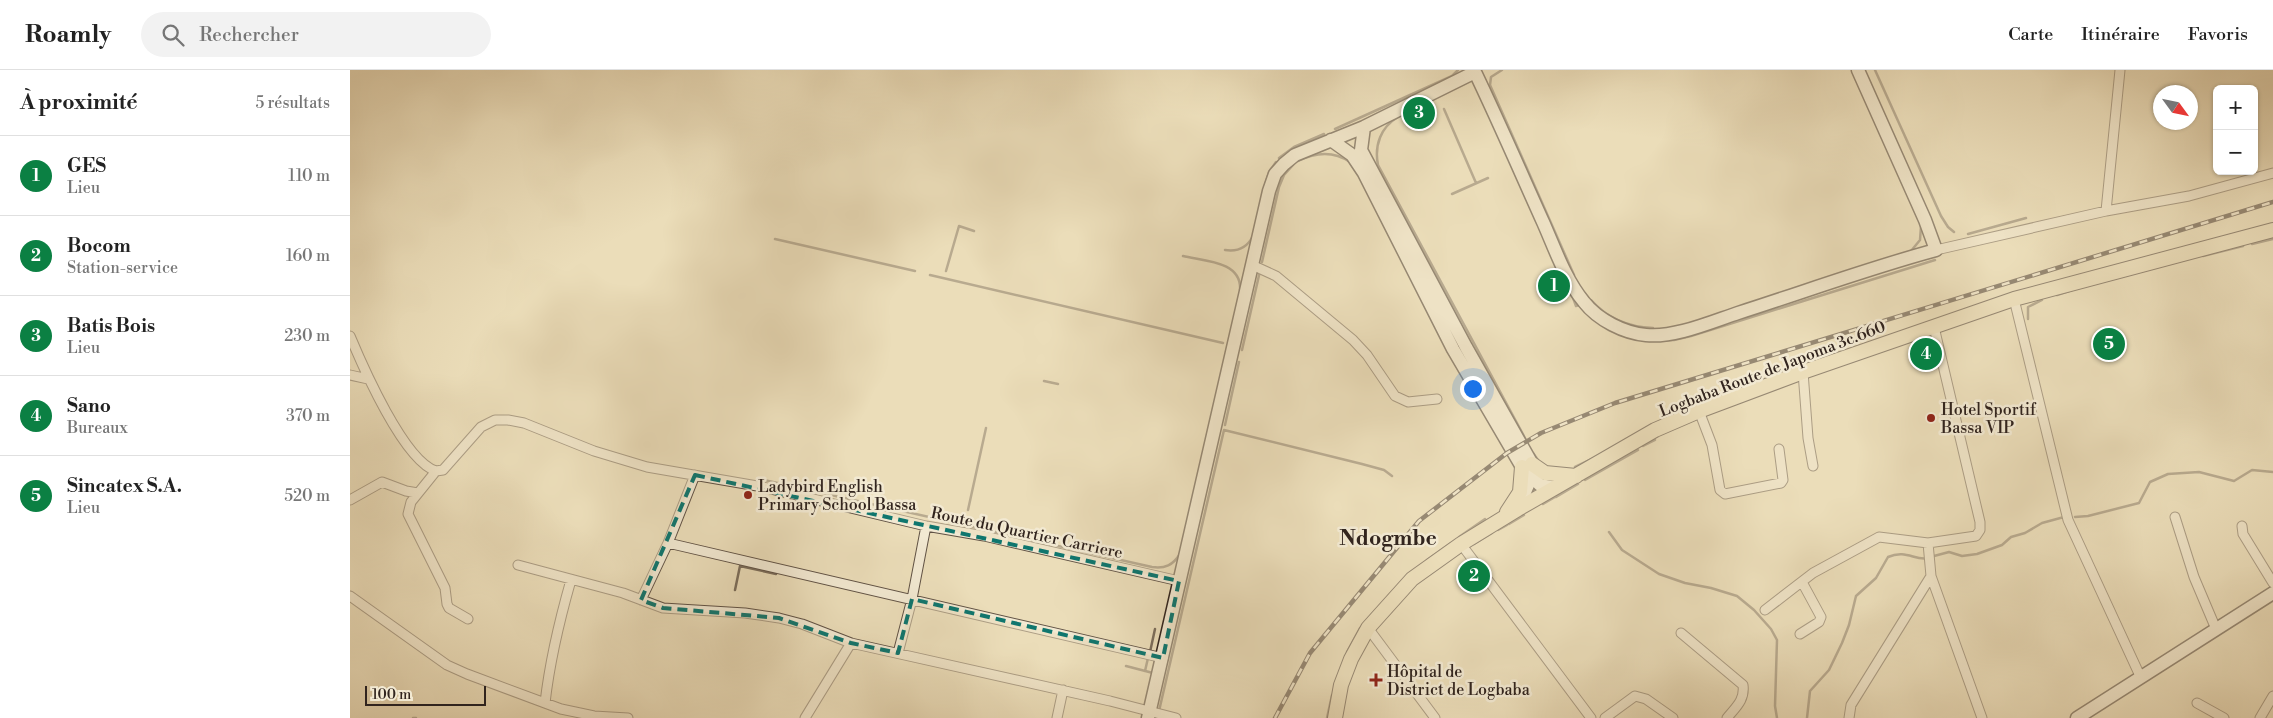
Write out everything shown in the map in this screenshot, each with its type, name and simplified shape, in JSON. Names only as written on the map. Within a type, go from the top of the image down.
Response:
[{"type":"main road","name":"Logbaba Route de Japoma 3c.660","points":[[1336,718],[1341,684],[1351,659],[1368,628],[1412,579],[1461,544],[1518,509],[1656,430],[1699,411],[1803,372],[2014,300],[2273,230]]},
{"type":"main road","points":[[1500,520],[1512,506],[1520,492],[1528,470],[1577,476]]},
{"type":"street","points":[[1858,70],[1925,220],[1936,250]]},
{"type":"street","points":[[2106,211],[2120,70]]},
{"type":"street","points":[[1149,715],[1269,191],[1275,174],[1295,155],[1364,127],[1477,71],[1574,288],[1586,304],[1603,320],[1622,329],[1646,335],[1666,335],[1936,250],[2106,211],[2189,196],[2273,173]]},
{"type":"street","points":[[1364,127],[1361,150],[1368,165],[1466,347],[1528,470],[1518,509]]},
{"type":"street","points":[[1332,140],[1352,155],[1364,173],[1453,349],[1528,470],[1544,487],[1555,488]]},
{"type":"street","points":[[1252,265],[1276,276],[1353,340],[1367,355],[1395,396],[1408,402],[1437,398]]},
{"type":"street","points":[[2014,300],[2068,520],[2141,678]]},
{"type":"street","points":[[1765,610],[1802,582],[1847,553],[1879,537],[1928,543],[1972,538],[1980,530],[1971,482],[1934,327]]},
{"type":"street","points":[[350,336],[368,379],[389,416],[411,448],[424,463],[436,471]]},
{"type":"street","points":[[1803,372],[1808,438],[1813,466]]},
{"type":"street","points":[[350,375],[368,379]]},
{"type":"street","points":[[1699,411],[1712,444],[1720,490],[1725,494],[1781,482],[1778,449]]},
{"type":"street","name":"Route du Quartier Carriere","points":[[468,619],[449,608],[444,588],[408,514],[408,508],[436,471],[443,470],[481,427],[495,420],[524,423],[594,451],[647,467],[763,487],[926,526],[984,536],[1179,581]]},
{"type":"street","points":[[641,600],[668,543],[695,475]]},
{"type":"street","points":[[350,500],[382,482],[406,491],[418,493]]},
{"type":"street","points":[[2175,517],[2194,577],[2216,629]]},
{"type":"street","points":[[898,653],[912,599],[926,526]]},
{"type":"street","points":[[2242,526],[2243,534],[2273,583]]},
{"type":"street","points":[[668,543],[1163,658]]},
{"type":"street","points":[[1928,543],[1931,576],[1982,718]]},
{"type":"street","points":[[1461,544],[1591,718]]},
{"type":"street","points":[[518,565],[623,592],[663,608],[745,613],[779,618],[802,624],[851,643],[1063,690],[1149,715],[1176,718]]},
{"type":"street","points":[[1849,718],[1851,705],[1931,576]]},
{"type":"street","points":[[545,703],[549,661],[555,633],[572,580]]},
{"type":"street","points":[[1800,634],[1819,622],[1821,617],[1802,582]]},
{"type":"street","points":[[2076,718],[2273,593]]},
{"type":"street","points":[[350,596],[447,665],[545,703],[579,714],[628,718]]},
{"type":"street","points":[[1368,628],[1435,718]]},
{"type":"street","points":[[1681,633],[1743,685],[1744,693],[1742,700],[1727,718]]},
{"type":"street","points":[[805,718],[851,643]]},
{"type":"street","points":[[1057,718],[1063,690]]},
{"type":"street","points":[[1605,718],[1635,696],[1646,699],[1672,718]]},
{"type":"street","points":[[2260,718],[2273,696]]},
{"type":"street","points":[[2197,703],[2224,718]]},
{"type":"highlighted area","points":[[695,475],[1179,581],[1163,658],[912,599],[898,653],[851,643],[779,618],[663,608],[641,600]]},
{"type":"waterway","points":[[1335,129],[1452,76],[1458,70]]},
{"type":"waterway","points":[[1502,70],[1491,77],[1490,85],[1574,275]]},
{"type":"waterway","points":[[1875,70],[1941,216],[1948,227],[1954,232]]},
{"type":"waterway","points":[[1407,112],[1417,108]]},
{"type":"waterway","points":[[1444,109],[1476,183]]},
{"type":"waterway","points":[[1398,117],[1387,126],[1380,137],[1377,150],[1378,165],[1526,440]]},
{"type":"waterway","points":[[1279,158],[1294,147],[1324,134]]},
{"type":"waterway","points":[[1298,161],[1318,154],[1331,154],[1350,162]]},
{"type":"waterway","points":[[1265,185],[1269,172],[1276,162]]},
{"type":"waterway","points":[[1262,262],[1279,187],[1284,175],[1293,165]]},
{"type":"waterway","points":[[1452,194],[1488,178]]},
{"type":"waterway","points":[[1968,234],[2026,218]]},
{"type":"waterway","points":[[946,271],[959,226],[974,231]]},
{"type":"waterway","points":[[1911,251],[1920,240],[1921,226]]},
{"type":"waterway","points":[[1225,250],[1242,248],[1248,244],[1253,236]]},
{"type":"waterway","points":[[775,239],[915,271]]},
{"type":"waterway","points":[[2252,244],[2273,239]]},
{"type":"waterway","points":[[2203,256],[2243,246]]},
{"type":"waterway","points":[[1183,256],[1211,261],[1228,268],[1235,273],[1239,280],[1240,290]]},
{"type":"waterway","points":[[1649,341],[1674,340],[1691,336],[1935,260]]},
{"type":"waterway","points":[[1242,350],[1260,271]]},
{"type":"waterway","points":[[930,275],[1223,343]]},
{"type":"waterway","points":[[2057,295],[2072,290]]},
{"type":"waterway","points":[[1572,295],[1576,306],[1579,305]]},
{"type":"waterway","points":[[1591,300],[1611,317],[1635,326],[1653,328]]},
{"type":"waterway","points":[[2028,319],[2028,307],[2042,300]]},
{"type":"waterway","points":[[1225,425],[1239,362]]},
{"type":"waterway","points":[[1044,381],[1058,384]]},
{"type":"waterway","points":[[968,510],[986,428]]},
{"type":"waterway","points":[[1159,711],[1224,430],[1384,470],[1392,476]]},
{"type":"waterway","points":[[1643,446],[1655,440]]},
{"type":"waterway","points":[[1585,480],[1638,450]]},
{"type":"waterway","points":[[1533,453],[1538,460]]},
{"type":"waterway","points":[[1575,467],[1592,459]]},
{"type":"waterway","points":[[2075,517],[2088,516],[2139,503],[2150,482],[2168,474],[2199,472],[2234,481],[2252,470],[2273,472]]},
{"type":"waterway","points":[[760,479],[1152,567],[1168,565],[1180,554]]},
{"type":"waterway","points":[[1556,497],[1578,484]]},
{"type":"waterway","points":[[1543,504],[1555,497]]},
{"type":"waterway","points":[[1509,524],[1524,515]]},
{"type":"waterway","points":[[1934,556],[1949,552],[1962,556],[1977,554],[2002,545],[2011,537],[2025,533],[2042,523],[2064,517]]},
{"type":"waterway","points":[[1459,537],[1485,519]]},
{"type":"waterway","points":[[1498,530],[1507,525]]},
{"type":"waterway","points":[[1609,532],[1622,550],[1659,574],[1685,583],[1737,596],[1754,610],[1771,629],[1777,640],[1775,706],[1777,718]]},
{"type":"waterway","points":[[1474,544],[1492,533]]},
{"type":"waterway","points":[[1427,560],[1451,543]]},
{"type":"waterway","points":[[1807,718],[1810,691],[1829,670],[1849,625],[1856,596],[1876,578],[1888,557],[1900,554],[1928,558]]},
{"type":"waterway","points":[[735,590],[740,566],[776,574]]},
{"type":"waterway","points":[[1347,652],[1360,628]]},
{"type":"waterway","points":[[1150,652],[1155,629]]},
{"type":"waterway","points":[[1145,671],[1148,658]]},
{"type":"waterway","points":[[1126,666],[1153,673]]},
{"type":"waterway","points":[[1327,718],[1332,695]]},
{"type":"railway","points":[[1275,718],[1310,653],[1419,521],[1507,453],[1541,433],[1615,403],[2273,202]]},
{"type":"place","name":"Batis Bois","points":[[1419,113]]},
{"type":"place","name":"GES","points":[[1554,286]]},
{"type":"place","name":"Sincatex S.A.","points":[[2109,344]]},
{"type":"place","name":"Sano","points":[[1926,354]]},
{"type":"place","name":"Hotel Sportif Bassa VIP","points":[[1931,418]]},
{"type":"place","name":"Ladybird English Primary School Bassa","points":[[748,495]]},
{"type":"place","name":"Bocom","points":[[1474,576]]},
{"type":"place","name":"Hôpital de District de Logbaba","points":[[1376,680]]},
{"type":"district","name":"Ndogmbe","points":[[1388,538]]}]
